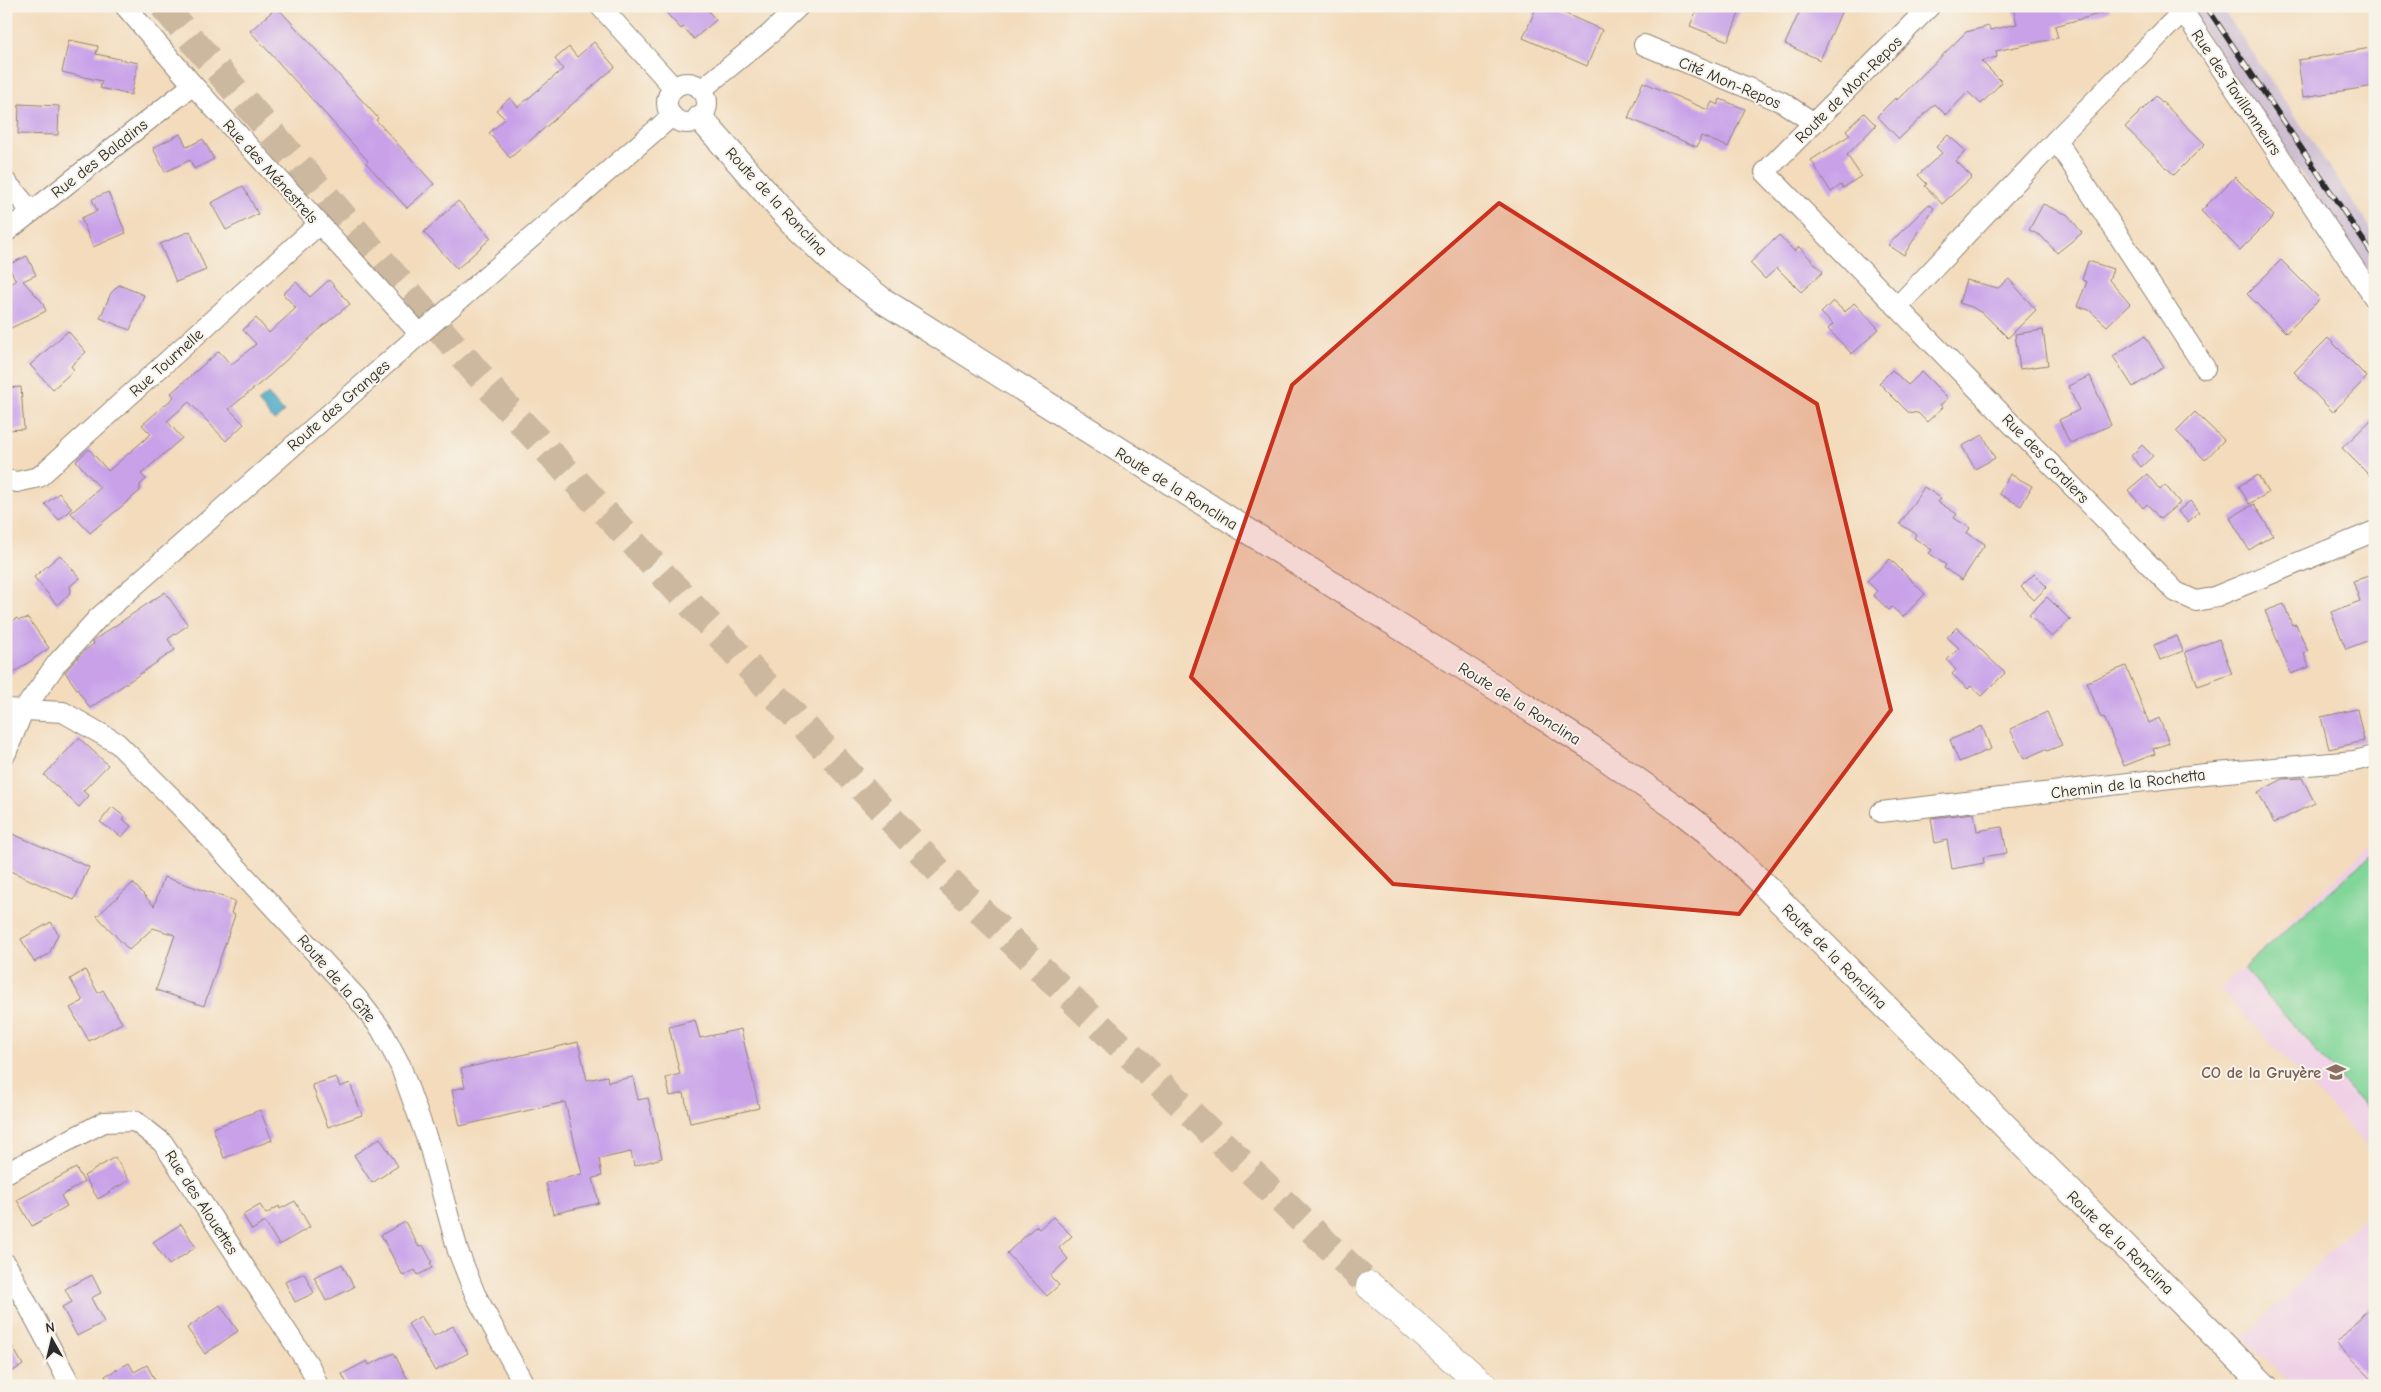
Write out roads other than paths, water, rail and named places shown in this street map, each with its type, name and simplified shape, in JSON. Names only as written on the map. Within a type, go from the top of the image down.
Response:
[{"type":"highway","points":[[1370,1286],[1484,1386]]},
{"type":"street","name":"Rue des Ménestrels","points":[[125,6],[193,85],[420,334]]},
{"type":"street","points":[[600,6],[674,88]]},
{"type":"street","points":[[701,90],[770,33],[799,6]]},
{"type":"street","name":"Route de Mon-Repos","points":[[1766,172],[1930,6]]},
{"type":"street","name":"Rue des Tavillonneurs","points":[[1898,306],[2056,140],[2183,11],[2375,299]]},
{"type":"street","name":"Cité Mon-Repos","points":[[1644,46],[1782,102],[1814,123]]},
{"type":"street","points":[[685,83],[697,86],[701,90],[707,104],[700,118],[686,123],[672,116],[667,102],[674,88],[685,83]]},
{"type":"street","name":"Rue des Baladins","points":[[6,232],[193,85]]},
{"type":"street","name":"Route des Granges","points":[[6,753],[14,711],[98,618],[420,334],[672,116]]},
{"type":"street","name":"Route de la Ronclina","points":[[700,118],[792,222],[833,262],[882,300],[1590,747],[1709,833],[1757,878],[2264,1386]]},
{"type":"street","points":[[2056,140],[2206,368]]},
{"type":"street","name":"Rue des Cordiers","points":[[1766,172],[2176,592],[2196,601],[2212,598],[2375,531]]},
{"type":"street","points":[[6,182],[32,212]]},
{"type":"street","name":"Rue Tournelle","points":[[6,480],[18,482],[39,477],[319,224]]},
{"type":"street","name":"Route de la Gîte","points":[[14,711],[63,712],[117,743],[183,809],[357,998],[381,1029],[400,1065],[429,1145],[458,1252],[475,1294],[525,1386]]},
{"type":"street","name":"Chemin de la Rochetta","points":[[1881,812],[2205,774],[2354,761],[2375,756]]},
{"type":"street","name":"Rue des Alouettes","points":[[6,1173],[104,1122],[135,1121],[163,1143],[310,1367],[318,1386]]},
{"type":"street","points":[[6,1264],[71,1386]]},
{"type":"water","points":[[268,394],[284,412],[274,421],[258,402]]},
{"type":"tunnel","points":[[163,6],[503,403],[940,872],[1370,1286]]},
{"type":"railway","points":[[2206,6],[2375,258]]},
{"type":"place","name":"CO de la Gruyère","points":[[2336,1072]]}]
